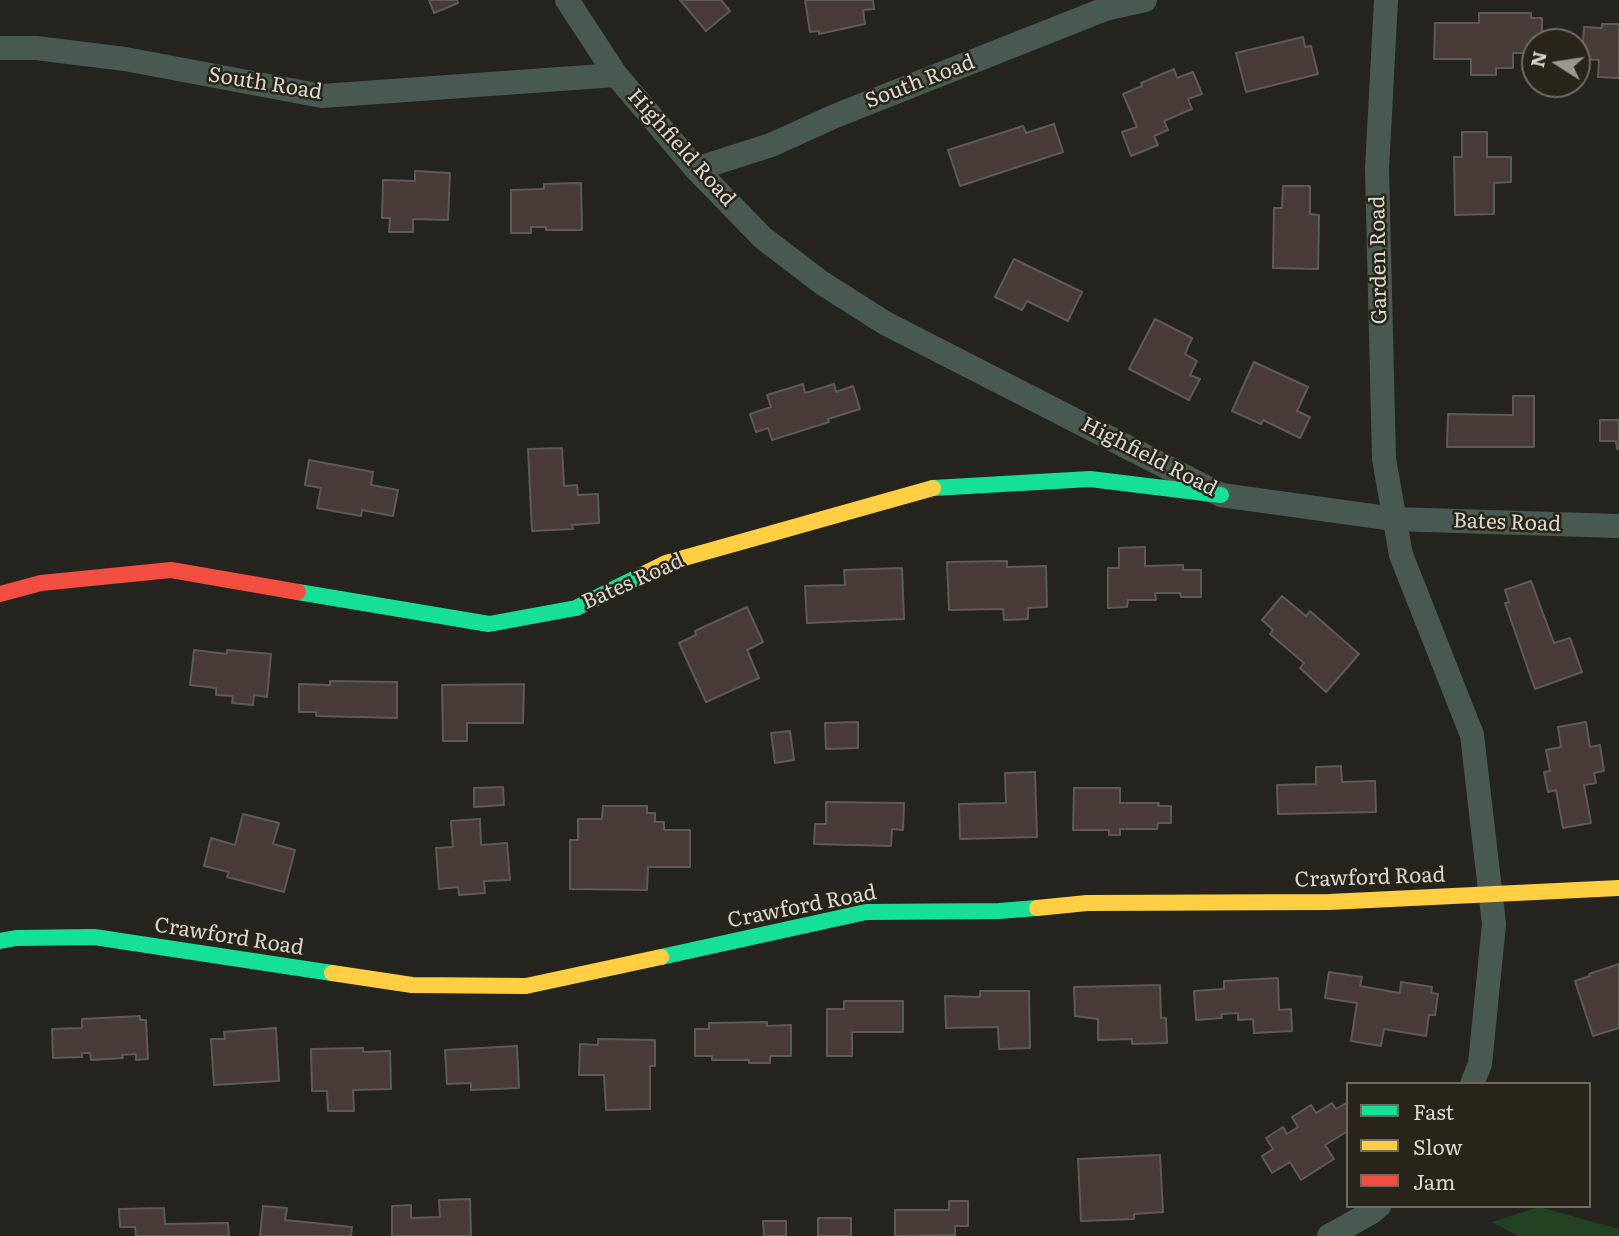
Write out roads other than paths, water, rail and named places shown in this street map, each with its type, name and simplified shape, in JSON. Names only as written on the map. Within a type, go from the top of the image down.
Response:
[{"type":"street","name":"Highfield Road","points":[[567,0],[616,75],[696,169],[763,238],[822,283],[874,316],[1221,495],[1394,519]]},
{"type":"street","name":"South Road","points":[[696,169],[771,145],[835,116],[1105,9],[1145,0]]},
{"type":"street","name":"Garden Road","points":[[1386,0],[1377,169],[1384,459],[1394,519]]},
{"type":"street","name":"South Road","points":[[0,48],[36,48],[125,59],[322,96],[616,75]]},
{"type":"street","name":"Bates Road","points":[[0,594],[41,583],[171,570],[489,624],[576,608],[666,564],[936,487],[1090,479],[1221,495]]},
{"type":"street","name":"Bates Road","points":[[1394,519],[1619,526]]},
{"type":"street","points":[[1394,519],[1401,555],[1472,736],[1494,924],[1480,1064],[1473,1082]]},
{"type":"street","name":"Crawford Road","points":[[0,941],[16,938],[94,937],[412,985],[526,986],[866,912],[999,911],[1087,903],[1329,902],[1619,888]]},
{"type":"street","points":[[1329,1236],[1376,1208]]}]
